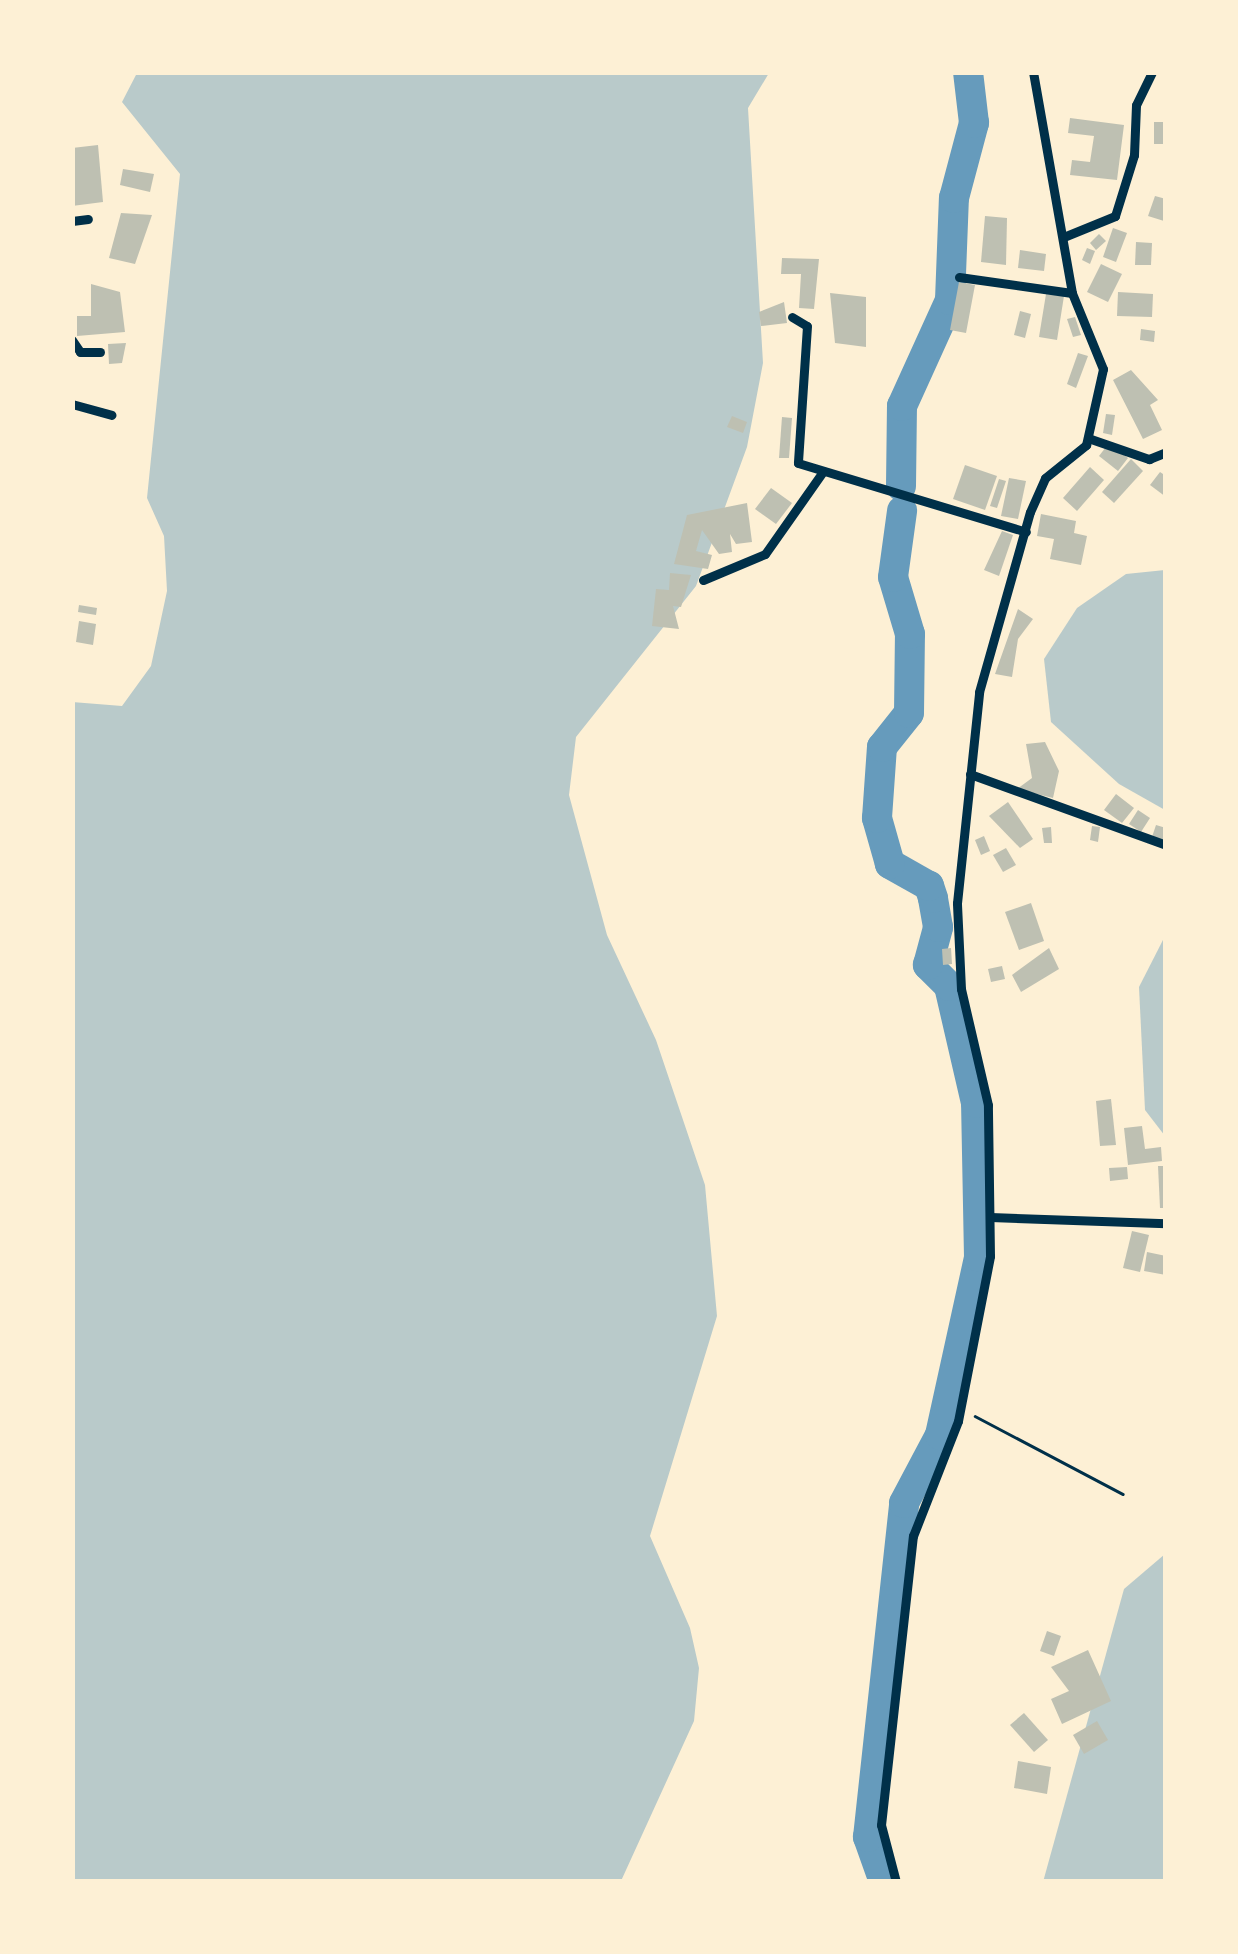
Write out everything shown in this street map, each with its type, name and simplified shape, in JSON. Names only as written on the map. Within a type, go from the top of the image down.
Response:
[{"type":"street","points":[[896,1882],[881,1825],[913,1536],[962,1402],[990,1217],[988,1105],[958,937],[979,692],[1045,478],[1088,438],[1103,369],[1072,292],[1066,236],[1033,72]]},
{"type":"street","points":[[1066,236],[1115,216],[1134,155],[1136,105],[1152,72]]},
{"type":"street","points":[[72,221],[88,219]]},
{"type":"street","points":[[958,277],[1072,292]]},
{"type":"street","points":[[792,317],[807,326],[798,462],[822,473],[1026,532]]},
{"type":"street","points":[[72,340],[80,352],[100,352]]},
{"type":"street","points":[[72,404],[112,415]]},
{"type":"street","points":[[1088,438],[1149,459],[1166,452]]},
{"type":"street","points":[[702,580],[765,554],[822,473]]},
{"type":"street","points":[[970,774],[1166,845]]},
{"type":"street","points":[[990,1217],[1166,1223]]},
{"type":"path","points":[[962,1402],[980,1422],[1123,1494]]},
{"type":"shaded area","points":[[137,73],[769,73],[748,108],[763,363],[747,447],[696,586],[576,737],[569,795],[607,935],[656,1040],[705,1185],[717,1316],[650,1536],[690,1628],[699,1668],[694,1721],[621,1881],[73,1881],[72,702],[122,706],[151,666],[167,591],[164,536],[147,498],[180,174],[122,102]]},
{"type":"shaded area","points":[[1166,570],[1165,810],[1119,784],[1051,722],[1044,659],[1077,608],[1126,574]]},
{"type":"shaded area","points":[[1165,936],[1165,1136],[1145,1110],[1139,987]]},
{"type":"shaded area","points":[[1165,1554],[1165,1881],[1043,1882],[1124,1589]]},
{"type":"building","points":[[1070,118],[1124,125],[1117,180],[1070,175],[1072,160],[1090,162],[1094,136],[1068,133]]},
{"type":"building","points":[[1154,122],[1166,122],[1166,144],[1154,144]]},
{"type":"building","points":[[98,145],[103,202],[72,206],[72,148]]},
{"type":"building","points":[[123,169],[154,174],[150,192],[120,185]]},
{"type":"building","points":[[1155,196],[1166,199],[1164,221],[1148,216]]},
{"type":"building","points":[[121,213],[152,215],[135,264],[109,258]]},
{"type":"building","points":[[985,216],[1007,218],[1006,265],[981,262]]},
{"type":"building","points":[[1113,228],[1127,233],[1116,262],[1103,257]]},
{"type":"building","points":[[1099,234],[1106,241],[1096,250],[1090,243]]},
{"type":"building","points":[[1136,242],[1152,243],[1151,265],[1135,265]]},
{"type":"building","points":[[1087,248],[1095,251],[1090,264],[1082,260]]},
{"type":"building","points":[[1020,250],[1046,254],[1044,271],[1018,268]]},
{"type":"building","points":[[782,258],[819,259],[814,309],[799,308],[801,274],[781,274]]},
{"type":"building","points":[[1101,264],[1122,274],[1108,302],[1087,292]]},
{"type":"building","points":[[959,282],[975,285],[966,333],[950,330]]},
{"type":"building","points":[[91,284],[120,292],[125,332],[77,336],[77,316],[91,316]]},
{"type":"building","points":[[1118,292],[1153,294],[1152,317],[1117,316]]},
{"type":"building","points":[[830,293],[866,297],[866,347],[835,343]]},
{"type":"building","points":[[1046,294],[1064,296],[1057,340],[1039,337]]},
{"type":"building","points":[[784,302],[787,323],[761,326],[759,312]]},
{"type":"building","points":[[1020,311],[1031,314],[1025,338],[1014,335]]},
{"type":"building","points":[[1075,317],[1081,335],[1073,337],[1067,319]]},
{"type":"building","points":[[1141,329],[1155,331],[1154,342],[1140,340]]},
{"type":"building","points":[[126,343],[122,363],[109,364],[108,344]]},
{"type":"building","points":[[1078,353],[1088,356],[1076,388],[1067,384]]},
{"type":"building","points":[[1131,370],[1158,400],[1150,405],[1162,430],[1143,439],[1113,380]]},
{"type":"building","points":[[1106,414],[1115,415],[1112,435],[1103,433]]},
{"type":"building","points":[[732,416],[747,422],[743,433],[727,427]]},
{"type":"building","points":[[782,417],[792,418],[789,458],[779,458]]},
{"type":"building","points":[[1109,443],[1128,458],[1118,471],[1099,456]]},
{"type":"building","points":[[1131,459],[1143,471],[1114,503],[1102,492]]},
{"type":"building","points":[[965,465],[997,476],[985,510],[953,499]]},
{"type":"building","points":[[1090,467],[1104,480],[1077,511],[1063,498]]},
{"type":"building","points":[[1160,472],[1166,476],[1166,497],[1150,485]]},
{"type":"building","points":[[1009,478],[1026,481],[1018,519],[1001,516]]},
{"type":"building","points":[[999,479],[1006,481],[997,508],[990,506]]},
{"type":"building","points":[[771,488],[792,503],[776,524],[755,509]]},
{"type":"building","points":[[747,503],[752,542],[736,544],[730,534],[732,552],[719,554],[702,530],[696,551],[712,555],[708,569],[674,564],[687,515]]},
{"type":"building","points":[[1041,514],[1076,521],[1074,533],[1087,536],[1081,565],[1050,559],[1054,539],[1037,536]]},
{"type":"building","points":[[1002,531],[1013,535],[999,576],[984,570]]},
{"type":"building","points":[[670,573],[691,575],[681,607],[673,606],[679,629],[652,626],[656,589],[669,590]]},
{"type":"building","points":[[79,605],[97,608],[96,615],[78,612]]},
{"type":"building","points":[[1018,609],[1033,619],[1018,639],[1012,677],[995,674]]},
{"type":"building","points":[[79,621],[96,624],[93,645],[76,642]]},
{"type":"building","points":[[1045,742],[1059,771],[1053,798],[1017,789],[1032,778],[1026,744]]},
{"type":"building","points":[[1116,794],[1134,808],[1122,823],[1104,810]]},
{"type":"building","points":[[1008,802],[1033,839],[1020,848],[989,816]]},
{"type":"building","points":[[1138,810],[1150,818],[1141,832],[1129,824]]},
{"type":"building","points":[[1156,825],[1166,828],[1166,842],[1152,837]]},
{"type":"building","points":[[1092,826],[1100,827],[1098,842],[1090,840]]},
{"type":"building","points":[[1051,827],[1052,843],[1044,843],[1042,828]]},
{"type":"building","points":[[984,836],[990,851],[981,855],[975,840]]},
{"type":"building","points":[[1006,848],[1016,865],[1003,872],[993,855]]},
{"type":"building","points":[[1031,903],[1044,941],[1019,950],[1005,912]]},
{"type":"building","points":[[951,948],[952,964],[943,965],[942,949]]},
{"type":"building","points":[[1049,948],[1059,969],[1021,992],[1012,975]]},
{"type":"building","points":[[1002,966],[1005,979],[991,982],[988,969]]},
{"type":"building","points":[[1111,1099],[1116,1145],[1100,1146],[1096,1101]]},
{"type":"building","points":[[1142,1126],[1145,1149],[1161,1147],[1162,1161],[1128,1165],[1124,1128]]},
{"type":"building","points":[[1158,1166],[1166,1166],[1166,1208],[1160,1208]]},
{"type":"building","points":[[1127,1167],[1128,1179],[1110,1181],[1109,1168]]},
{"type":"building","points":[[1132,1231],[1149,1235],[1140,1272],[1123,1268]]},
{"type":"building","points":[[1147,1252],[1166,1256],[1166,1275],[1144,1271]]},
{"type":"building","points":[[1047,1631],[1061,1636],[1054,1656],[1040,1651]]},
{"type":"building","points":[[1088,1650],[1111,1701],[1062,1724],[1051,1699],[1069,1691],[1051,1667]]},
{"type":"building","points":[[1024,1713],[1048,1740],[1034,1752],[1010,1725]]},
{"type":"building","points":[[1097,1721],[1108,1740],[1084,1754],[1073,1735]]},
{"type":"building","points":[[1018,1761],[1051,1767],[1047,1794],[1014,1788]]},
{"type":"waterway","points":[[901,486],[902,406],[950,300],[954,198],[974,123],[968,72]]},
{"type":"waterway","points":[[884,1882],[868,1837],[904,1503],[940,1435],[979,1257],[976,1103],[949,986],[928,965],[938,927],[933,898],[929,886],[890,864],[877,818],[882,747],[909,713],[910,634],[893,577],[902,511]]}]
